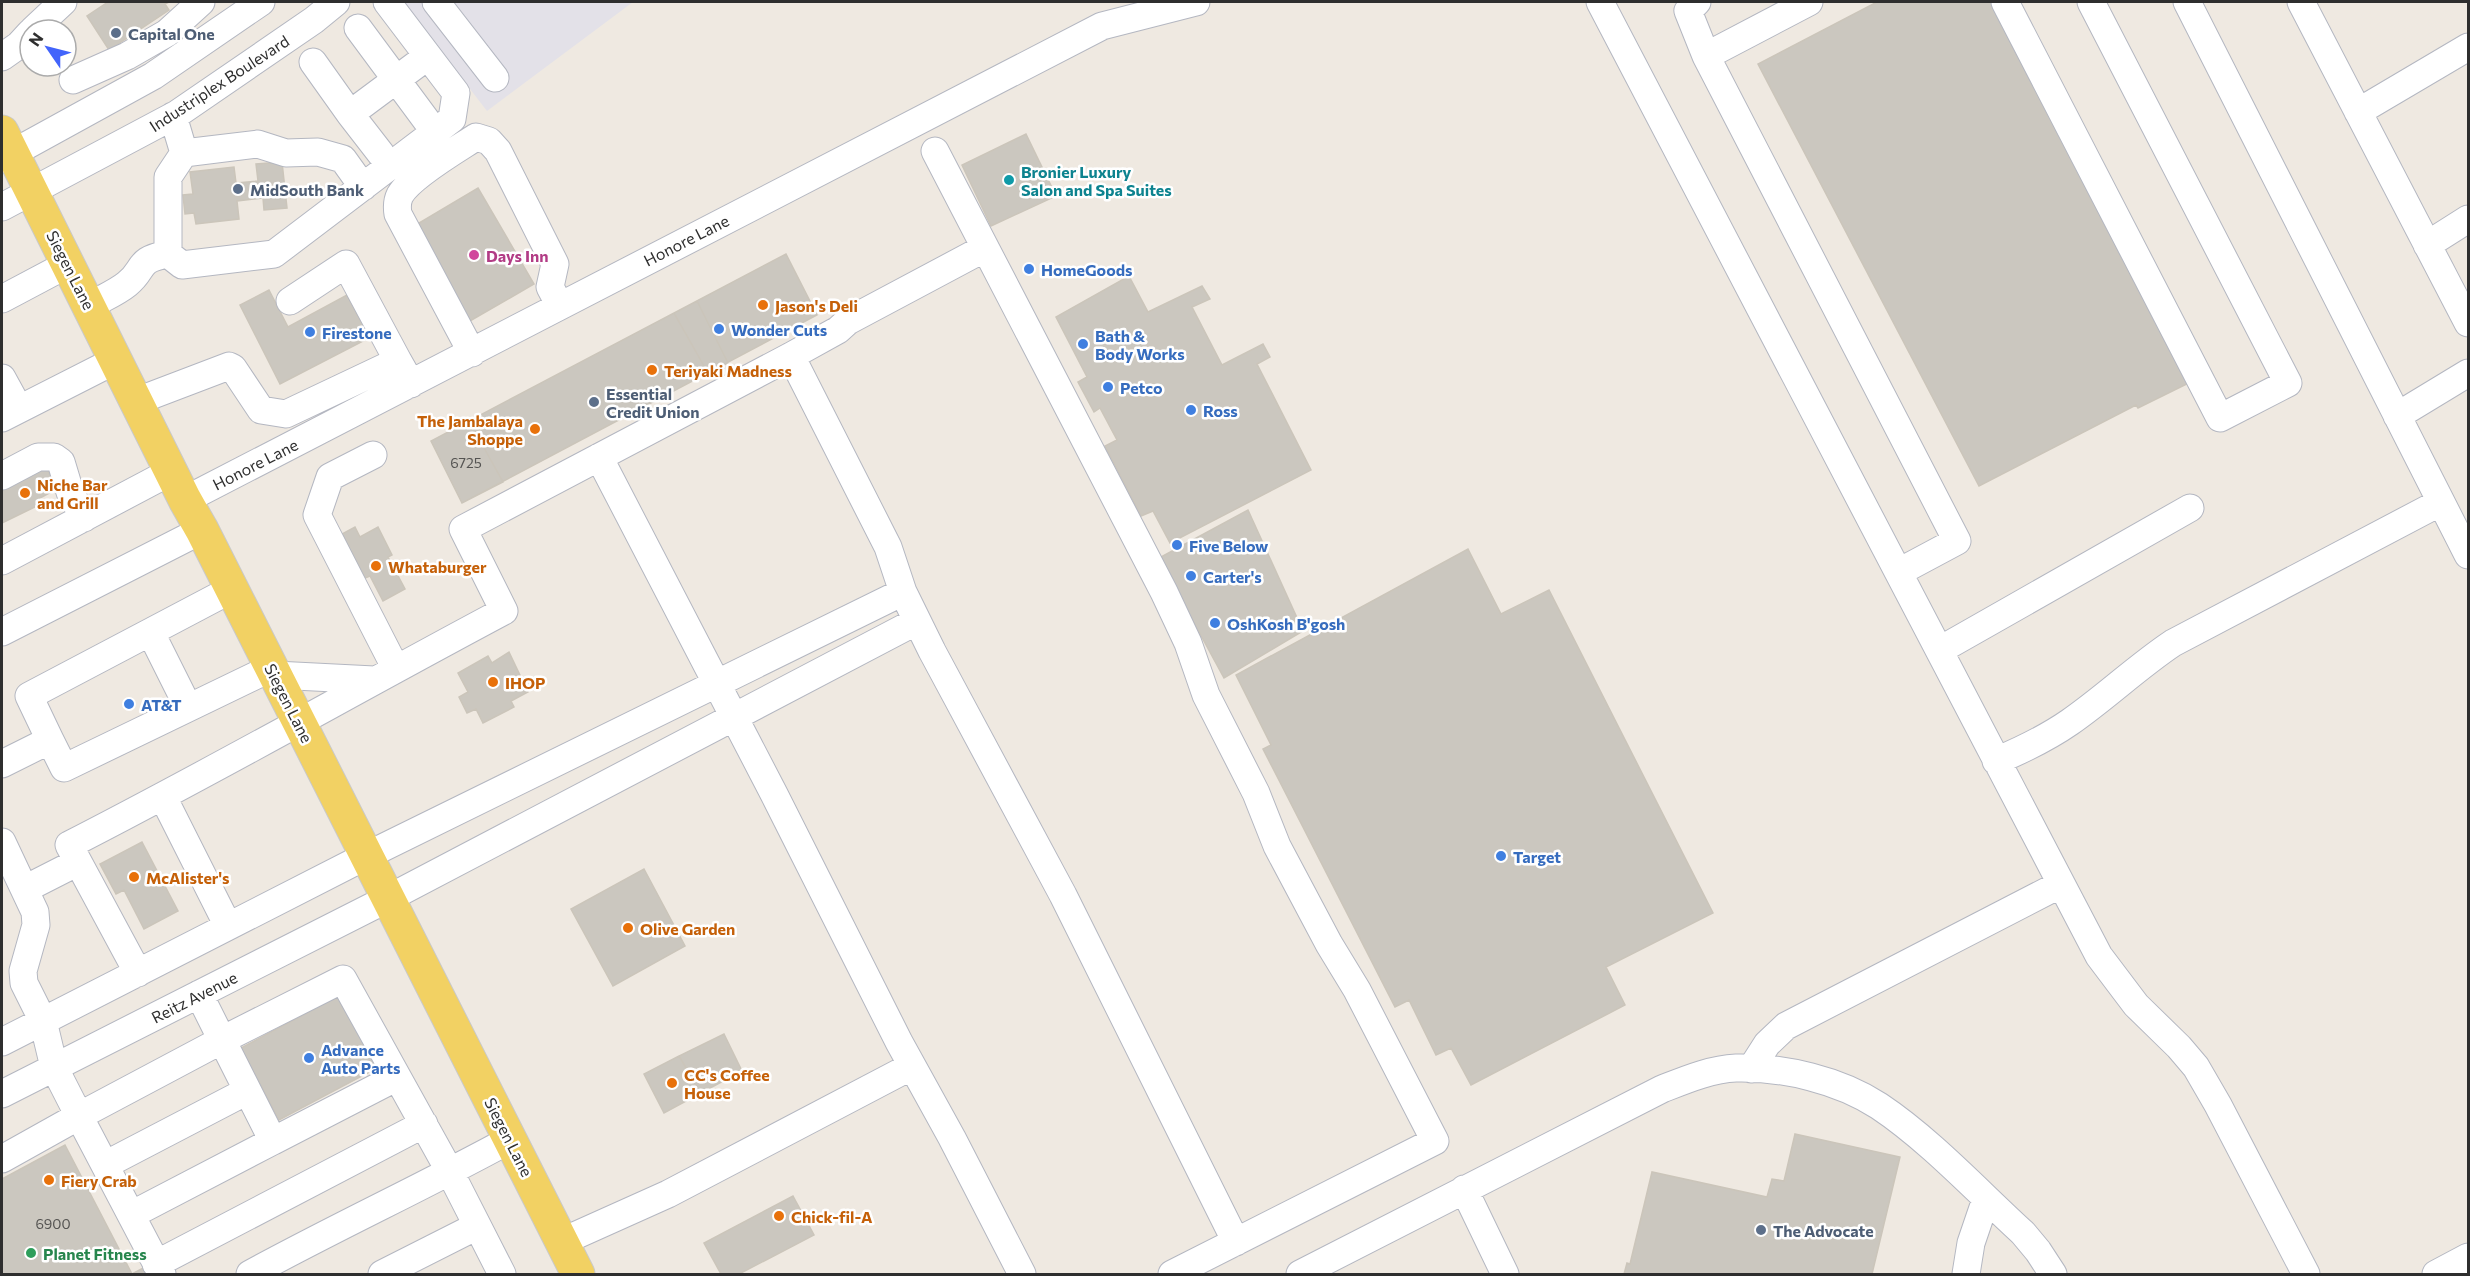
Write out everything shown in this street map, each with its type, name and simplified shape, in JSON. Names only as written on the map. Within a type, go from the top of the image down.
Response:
[{"type":"main road","name":"Siegen Lane","points":[[5,148],[31,192],[68,264],[185,500],[578,1275]]},
{"type":"street","points":[[48,18],[63,2]]},
{"type":"street","points":[[78,70],[127,56],[167,33],[201,2]]},
{"type":"street","points":[[5,148],[90,112],[153,76],[261,2]]},
{"type":"street","name":"Industriplex Boulevard","points":[[2,207],[173,116],[314,20],[336,2]]},
{"type":"street","points":[[436,2],[495,78]]},
{"type":"street","name":"Honore Lane","points":[[185,500],[1102,26],[1196,2]]},
{"type":"street","points":[[1600,2],[2088,937],[2110,973],[2136,1005],[2180,1047],[2196,1067],[2233,1133],[2306,1275]]},
{"type":"street","points":[[1697,2],[1688,11],[1706,56],[1957,541],[1899,572]]},
{"type":"street","points":[[1706,56],[1809,2]]},
{"type":"street","points":[[2005,2],[2220,418],[2288,383],[2091,2]]},
{"type":"street","points":[[2187,2],[2469,555]]},
{"type":"street","points":[[2301,2],[2469,323]]},
{"type":"street","points":[[89,306],[128,283],[140,266],[152,257],[168,254],[182,265],[274,254],[452,119],[456,93],[428,56],[397,5]]},
{"type":"street","points":[[358,28],[435,132]]},
{"type":"street","points":[[2,57],[18,46]]},
{"type":"street","points":[[2358,112],[2469,47]]},
{"type":"street","points":[[350,114],[428,56]]},
{"type":"street","points":[[313,62],[381,154]]},
{"type":"street","points":[[71,78],[90,112]]},
{"type":"street","points":[[173,116],[184,153]]},
{"type":"street","points":[[472,352],[398,214],[397,205],[400,196],[412,182],[476,137],[489,141],[498,151],[545,243],[555,264],[550,287],[560,306]]},
{"type":"street","points":[[168,254],[168,177],[184,153],[258,144],[286,153],[318,152],[343,159],[363,187]]},
{"type":"street","points":[[935,151],[1164,592],[1188,643],[1206,695],[1256,793],[1277,846],[1329,944],[1357,990],[1435,1141],[1172,1275]]},
{"type":"street","points":[[2427,245],[2469,219]]},
{"type":"street","points":[[138,973],[69,845],[163,797],[504,611],[463,529],[791,356],[838,330],[848,321],[985,248]]},
{"type":"street","points":[[2,299],[68,264]]},
{"type":"street","points":[[290,301],[346,264],[411,384]]},
{"type":"street","points":[[791,356],[888,547],[903,592],[917,621],[1062,895],[1236,1242]]},
{"type":"street","points":[[3,384],[10,413],[116,360]]},
{"type":"street","points":[[137,401],[229,366],[233,368],[261,410],[286,414],[398,360]]},
{"type":"street","points":[[2397,416],[2469,373]]},
{"type":"street","points":[[373,455],[330,477],[317,515],[385,675]]},
{"type":"street","points":[[2,476],[38,457],[50,456],[58,459],[63,467],[70,492],[84,518]]},
{"type":"street","points":[[599,457],[912,1066],[1023,1275]]},
{"type":"street","points":[[2,561],[172,471]]},
{"type":"street","points":[[1996,761],[2051,735],[2070,723],[2150,658],[2173,643],[2441,502]]},
{"type":"street","points":[[1940,650],[2190,508]]},
{"type":"street","points":[[2,632],[202,530]]},
{"type":"street","points":[[232,589],[29,696],[64,768],[188,707],[273,671],[385,675]]},
{"type":"street","points":[[2,1042],[366,856],[903,592]]},
{"type":"street","name":"Reitz Avenue","points":[[2,1094],[387,899],[917,621]]},
{"type":"street","points":[[151,633],[188,707]]},
{"type":"street","points":[[2,764],[50,740]]},
{"type":"street","points":[[163,797],[228,926]]},
{"type":"street","points":[[2,842],[33,906],[36,919],[35,934],[23,970],[24,982],[43,1021],[54,1067],[159,1269],[424,1124]]},
{"type":"street","points":[[25,889],[78,862]]},
{"type":"street","points":[[1751,1070],[1767,1044],[1786,1026],[2061,884]]},
{"type":"street","points":[[2,1159],[222,1040],[343,979],[450,1172],[500,1274]]},
{"type":"street","points":[[199,994],[273,1141]]},
{"type":"street","points":[[561,1242],[668,1194],[912,1066]]},
{"type":"street","points":[[1300,1275],[1662,1089],[1716,1071],[1736,1068],[1780,1071],[1833,1084],[1878,1105],[1916,1134],[2022,1233],[2038,1251],[2053,1275]]},
{"type":"street","points":[[131,1215],[397,1077]]},
{"type":"street","points":[[105,1165],[247,1091]]},
{"type":"street","points":[[250,1275],[329,1231],[450,1172],[511,1139]]},
{"type":"street","points":[[1464,1189],[1505,1275]]},
{"type":"street","points":[[1966,1275],[1971,1243],[1986,1199]]},
{"type":"street","points":[[382,1275],[477,1226]]},
{"type":"street","points":[[2436,1275],[2469,1257]]},
{"type":"shaded area","points":[[403,2],[633,2],[487,111]]},
{"type":"building","name":"Capital One","points":[[108,2],[169,2],[165,4],[169,10],[109,50],[87,16]]},
{"type":"building","points":[[1877,2],[1999,2],[2197,379],[2138,408],[2136,405],[1979,486],[1758,64]]},
{"type":"building","name":"Bronier Luxury Salon and Spa Suites","points":[[1026,134],[1056,196],[991,226],[962,165]]},
{"type":"building","name":"MidSouth Bank","points":[[282,162],[287,208],[264,210],[263,198],[237,201],[239,219],[196,224],[194,213],[185,214],[183,195],[193,194],[190,172],[234,167],[236,183],[258,181],[256,164]]},
{"type":"building","name":"Days Inn","points":[[478,188],[534,284],[470,321],[414,226]]},
{"type":"building","points":[[786,254],[817,315],[462,503],[431,441]]},
{"type":"building","name":"Ross","points":[[1129,276],[1148,312],[1202,286],[1210,299],[1192,307],[1222,365],[1263,344],[1270,357],[1257,364],[1311,470],[1170,543],[1153,511],[1141,516],[1105,446],[1117,440],[1100,408],[1094,412],[1078,382],[1087,377],[1056,317]]},
{"type":"building","name":"Firestone","points":[[269,290],[288,327],[347,295],[369,338],[280,384],[240,305]]},
{"type":"building","points":[[697,301],[728,363],[708,373],[674,313]]},
{"type":"building","points":[[469,421],[503,482],[462,503],[431,441]]},
{"type":"building","name":"Niche Bar and Grill","points":[[44,463],[57,489],[40,498],[43,503],[2,523],[2,485]]},
{"type":"building","points":[[1248,510],[1303,631],[1224,678],[1159,558]]},
{"type":"building","name":"Whataburger","points":[[355,527],[360,537],[378,527],[392,555],[388,557],[405,589],[383,601],[370,576],[365,578],[342,534]]},
{"type":"building","name":"Target","points":[[1468,549],[1501,614],[1549,590],[1713,913],[1606,967],[1625,1005],[1471,1085],[1451,1048],[1436,1055],[1409,1000],[1395,1007],[1263,749],[1271,745],[1236,675]]},
{"type":"building","name":"IHOP","points":[[509,652],[528,692],[511,701],[514,707],[483,723],[476,709],[467,713],[459,697],[468,692],[458,673],[488,656],[492,663]]},
{"type":"building","name":"McAlister's","points":[[142,842],[178,911],[144,929],[124,890],[116,894],[100,864]]},
{"type":"building","name":"Olive Garden","points":[[644,869],[685,946],[613,986],[571,909]]},
{"type":"building","name":"Advance Auto Parts","points":[[339,996],[377,1068],[279,1120],[241,1048]]},
{"type":"building","points":[[724,1034],[742,1071],[701,1093],[679,1056]]},
{"type":"building","name":"CC's Coffee House","points":[[679,1056],[701,1093],[664,1113],[644,1074]]},
{"type":"building","name":"The Advocate","points":[[1795,1134],[1900,1157],[1872,1274],[1624,1274],[1627,1263],[1630,1264],[1652,1172],[1767,1197],[1772,1179],[1784,1181]]},
{"type":"building","points":[[65,1145],[132,1274],[2,1274],[2,1179]]},
{"type":"building","name":"Chick-fil-A","points":[[793,1196],[814,1235],[739,1274],[721,1274],[704,1243]]},
{"type":"building","points":[[145,1267],[149,1274],[132,1274]]},
{"type":"place","name":"Capital One","points":[[116,33]]},
{"type":"place","name":"Bronier Luxury Salon and Spa Suites","points":[[1009,180]]},
{"type":"place","name":"MidSouth Bank","points":[[238,189]]},
{"type":"place","name":"Days Inn","points":[[474,255]]},
{"type":"place","name":"HomeGoods","points":[[1029,269]]},
{"type":"place","name":"Jason's Deli","points":[[763,305]]},
{"type":"place","name":"Wonder Cuts","points":[[719,329]]},
{"type":"place","name":"Firestone","points":[[310,332]]},
{"type":"place","name":"Bath & Body Works","points":[[1083,344]]},
{"type":"place","name":"Teriyaki Madness","points":[[652,370]]},
{"type":"place","name":"Petco","points":[[1108,387]]},
{"type":"place","name":"Essential Credit Union","points":[[594,402]]},
{"type":"place","name":"Ross","points":[[1191,410]]},
{"type":"place","name":"The Jambalaya Shoppe","points":[[535,429]]},
{"type":"place","name":"Niche Bar and Grill","points":[[25,493]]},
{"type":"place","name":"Five Below","points":[[1177,545]]},
{"type":"place","name":"Whataburger","points":[[376,566]]},
{"type":"place","name":"Carter's","points":[[1191,576]]},
{"type":"place","name":"OshKosh B'gosh","points":[[1215,623]]},
{"type":"place","name":"IHOP","points":[[493,682]]},
{"type":"place","name":"AT&T","points":[[129,704]]},
{"type":"place","name":"Target","points":[[1501,856]]},
{"type":"place","name":"McAlister's","points":[[134,877]]},
{"type":"place","name":"Olive Garden","points":[[628,928]]},
{"type":"place","name":"Advance Auto Parts","points":[[309,1058]]},
{"type":"place","name":"CC's Coffee House","points":[[672,1083]]},
{"type":"place","name":"Fiery Crab","points":[[49,1180]]},
{"type":"place","name":"Chick-fil-A","points":[[779,1216]]},
{"type":"place","name":"The Advocate","points":[[1761,1230]]},
{"type":"place","name":"Planet Fitness","points":[[31,1253]]}]
